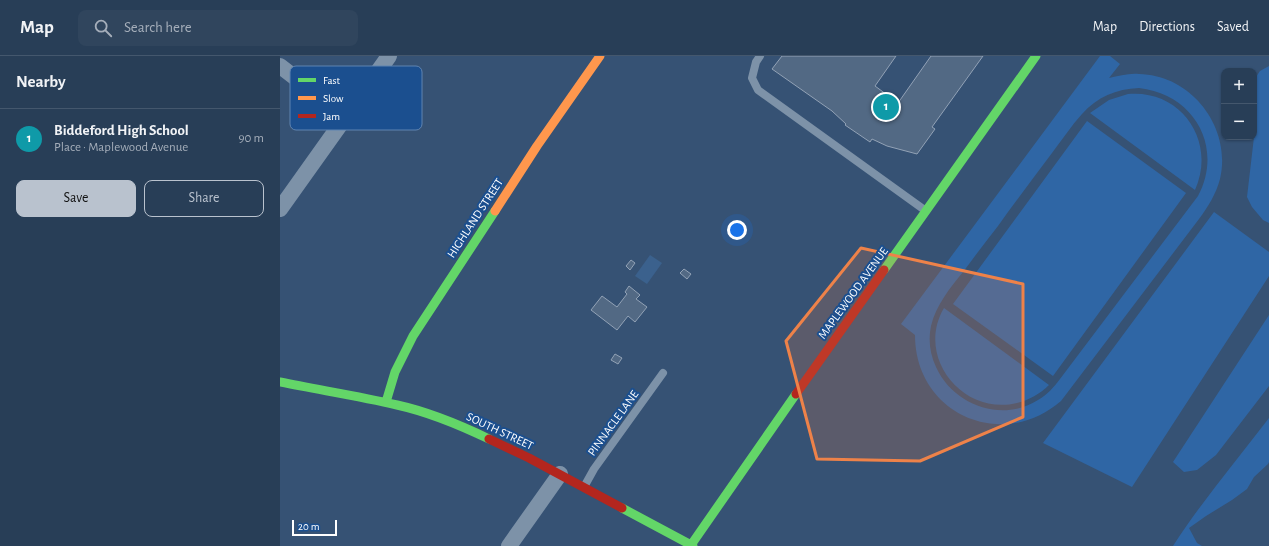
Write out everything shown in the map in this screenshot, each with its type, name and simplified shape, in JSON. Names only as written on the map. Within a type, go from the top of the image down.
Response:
[{"type":"street","points":[[383,66],[390,56]]},
{"type":"street","name":"HIGHLAND STREET","points":[[386,402],[395,372],[413,336],[537,146],[600,56]]},
{"type":"street","name":"MAPLEWOOD AVENUE","points":[[692,545],[780,415],[927,212],[1036,56]]},
{"type":"street","points":[[280,66],[290,74]]},
{"type":"street","points":[[280,209],[337,130]]},
{"type":"street","name":"SOUTH STREET","points":[[280,382],[386,402],[426,413],[469,429],[560,474],[692,545]]},
{"type":"street","points":[[508,546],[560,474]]},
{"type":"lane","points":[[760,56],[756,62],[752,78],[758,90],[927,212]]},
{"type":"lane","name":"PINNACLE LANE","points":[[583,487],[594,468],[663,373]]},
{"type":"highlighted area","points":[[861,248],[1023,284],[1023,417],[920,461],[817,459],[786,341]]},
{"type":"shaded area","points":[[1100,56],[1110,56],[1120,64],[1109,78],[1135,74],[1158,77],[1176,84],[1191,94],[1204,108],[1214,124],[1220,141],[1222,160],[1220,179],[1214,195],[1199,219],[1061,401],[1038,416],[1013,423],[989,423],[966,417],[946,404],[930,386],[919,363],[915,335],[901,324]],"holes":[[[1139,88],[1158,92],[1175,101],[1189,112],[1199,126],[1205,142],[1207,159],[1205,178],[1198,196],[1053,388],[1038,400],[1024,407],[1009,410],[994,410],[966,400],[954,391],[944,380],[932,357],[930,342],[931,326],[936,311],[944,297],[1070,128],[1088,108],[1108,95],[1122,90]]]},
{"type":"shaded area","points":[[1269,66],[1269,223],[1263,220],[1252,207],[1247,197],[1254,140],[1257,140],[1257,76],[1260,71]]},
{"type":"shaded area","points":[[1128,94],[1147,95],[1164,100],[1178,109],[1190,122],[1197,137],[1201,154],[1201,172],[1195,190],[1090,113],[1109,100]]},
{"type":"shaded area","points":[[1087,121],[1186,193],[1053,376],[953,304]]},
{"type":"shaded area","points":[[1214,212],[1269,252],[1269,276],[1132,487],[1043,443]]},
{"type":"shaded area","points":[[650,255],[662,263],[647,284],[635,276]]},
{"type":"shaded area","points":[[944,308],[1049,385],[1038,394],[1026,400],[1017,403],[997,405],[979,401],[963,392],[949,379],[940,363],[936,345],[937,327]]},
{"type":"shaded area","points":[[1269,315],[1269,386],[1216,455],[1197,470],[1184,472],[1173,462]]},
{"type":"shaded area","points":[[1269,418],[1268,464],[1254,477],[1247,489],[1189,528],[1197,543],[1202,546],[1173,546],[1208,497]]},
{"type":"building","points":[[782,56],[896,56],[875,86],[898,103],[931,56],[983,56],[932,127],[935,129],[917,154],[887,146],[872,139],[870,142],[845,125],[846,124],[832,111],[772,69]]},
{"type":"building","points":[[631,260],[635,263],[630,270],[626,266]]},
{"type":"building","points":[[684,269],[691,274],[687,279],[680,273]]},
{"type":"building","points":[[629,286],[640,295],[636,299],[647,307],[635,322],[628,316],[617,330],[591,310],[602,296],[617,307],[627,294],[625,292]]},
{"type":"building","points":[[615,354],[622,358],[618,364],[611,360]]},
{"type":"traffic: fast","points":[[884,270],[1036,56]]},
{"type":"traffic: fast","points":[[386,402],[395,372],[413,336],[495,211]]},
{"type":"traffic: fast","points":[[280,382],[421,411],[444,419],[489,439]]},
{"type":"traffic: fast","points":[[691,545],[796,394]]},
{"type":"traffic: fast","points":[[622,508],[693,546]]},
{"type":"traffic: slow","points":[[495,211],[537,146],[600,56]]},
{"type":"traffic: jam","points":[[796,394],[884,270]]},
{"type":"traffic: jam","points":[[489,439],[529,458],[622,508]]},
{"type":"place","name":"Biddeford High School","points":[[886,107]]}]
